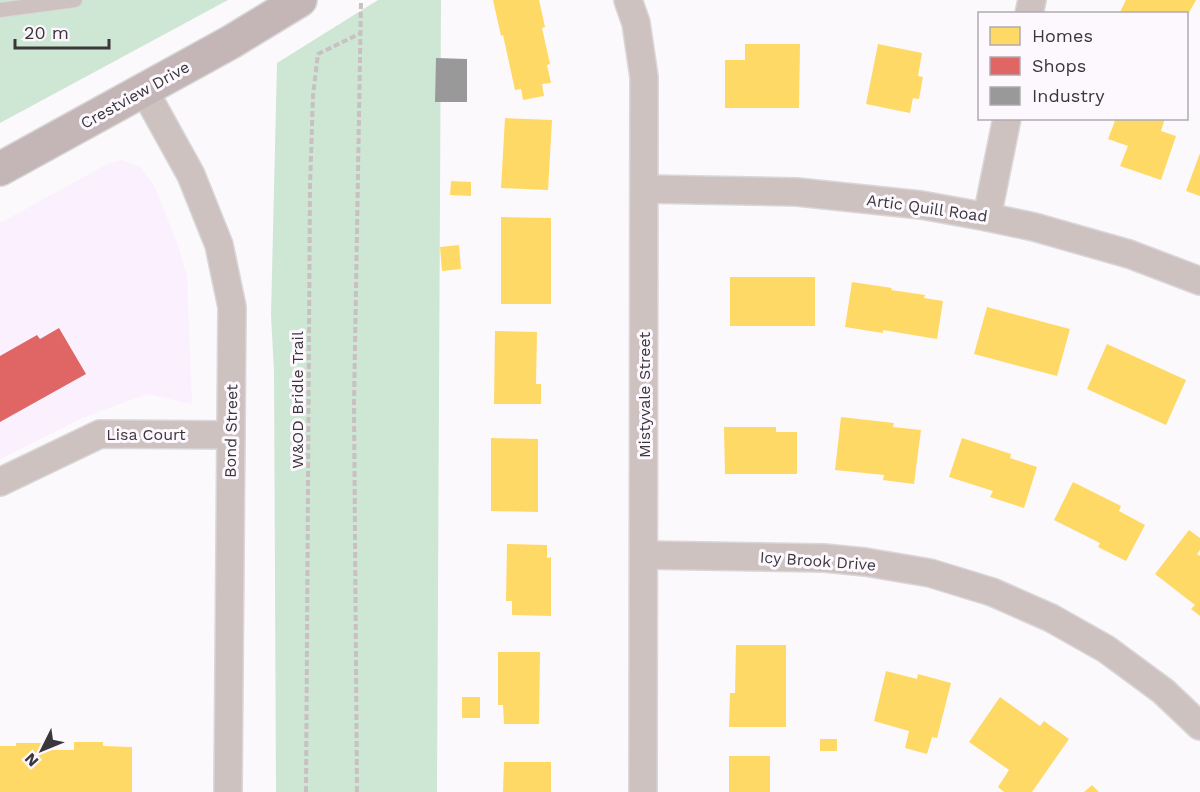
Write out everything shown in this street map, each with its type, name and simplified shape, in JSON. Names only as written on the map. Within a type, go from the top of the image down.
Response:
[{"type":"main road","name":"Crestview Drive","points":[[0,169],[258,26],[300,0]]},
{"type":"street","name":"Mistyvale Street","points":[[628,0],[636,23],[644,77],[643,792]]},
{"type":"street","name":"Bond Street","points":[[144,90],[191,175],[219,244],[232,307],[228,792]]},
{"type":"street","points":[[987,217],[1007,120]]},
{"type":"street","name":"Artic Quill Road","points":[[645,189],[797,192],[921,205],[1034,227],[1129,254],[1200,281]]},
{"type":"street","name":"Lisa Court","points":[[0,482],[100,434],[231,435]]},
{"type":"street","name":"Icy Brook Drive","points":[[644,555],[825,558],[865,562],[930,573],[992,592],[1051,618],[1106,649],[1163,691],[1200,726]]},
{"type":"lane","points":[[0,10],[75,0]]},
{"type":"path","points":[[357,792],[354,393],[361,0]]},
{"type":"path","name":"W&OD Bridle Trail","points":[[306,792],[310,199],[313,95],[318,54],[359,34]]},
{"type":"shaded area","points":[[122,160],[141,167],[154,186],[175,237],[187,275],[192,404],[147,394],[82,418],[0,459],[0,223],[109,163]]},
{"type":"green space","points":[[0,0],[228,0],[0,123]]},
{"type":"green space","points":[[378,0],[441,0],[437,792],[276,792],[274,371],[271,315],[277,63]]},
{"type":"building: Homes","points":[[493,0],[539,0],[545,27],[542,28],[550,64],[547,65],[551,83],[542,84],[544,96],[523,100],[521,89],[515,90]]},
{"type":"building: Homes","points":[[1126,0],[1196,0],[1188,14],[1188,12],[1120,12]]},
{"type":"building: Homes","points":[[745,44],[800,44],[799,108],[725,108],[725,60],[745,60]]},
{"type":"building: Homes","points":[[878,44],[922,53],[918,76],[923,77],[919,99],[913,98],[910,113],[866,104]]},
{"type":"building: Homes","points":[[505,118],[552,120],[548,190],[501,188]]},
{"type":"building: Homes","points":[[1115,120],[1164,120],[1161,131],[1176,136],[1161,180],[1120,166],[1128,146],[1108,139]]},
{"type":"building: Homes","points":[[1200,153],[1200,196],[1186,191]]},
{"type":"building: Homes","points":[[451,181],[471,182],[471,196],[450,195]]},
{"type":"building: Homes","points":[[501,217],[551,218],[551,304],[501,304]]},
{"type":"building: Homes","points":[[459,245],[461,269],[442,271],[440,247]]},
{"type":"building: Homes","points":[[730,277],[815,277],[815,326],[730,326]]},
{"type":"building: Homes","points":[[852,282],[892,288],[891,290],[925,295],[924,298],[943,301],[937,339],[883,330],[883,333],[845,327]]},
{"type":"building: Homes","points":[[987,307],[1070,329],[1057,376],[974,354]]},
{"type":"building: Homes","points":[[495,331],[537,332],[536,384],[541,384],[541,404],[494,404]]},
{"type":"building: Homes","points":[[1107,344],[1186,380],[1166,425],[1087,389]]},
{"type":"building: Homes","points":[[841,417],[894,423],[893,427],[921,430],[914,484],[883,480],[884,475],[835,470]]},
{"type":"building: Homes","points":[[724,427],[776,427],[776,432],[797,432],[797,474],[725,474]]},
{"type":"building: Homes","points":[[491,438],[538,439],[538,512],[491,511]]},
{"type":"building: Homes","points":[[962,438],[1011,454],[1010,458],[1037,467],[1024,508],[990,497],[993,491],[949,477]]},
{"type":"building: Homes","points":[[1073,482],[1121,506],[1119,511],[1145,525],[1126,561],[1098,547],[1100,543],[1054,520]]},
{"type":"building: Homes","points":[[1189,530],[1200,538],[1200,550],[1197,554],[1200,556],[1200,616],[1191,609],[1195,605],[1155,574]]},
{"type":"building: Homes","points":[[507,544],[547,545],[547,558],[551,557],[551,616],[512,615],[512,601],[506,601]]},
{"type":"building: Homes","points":[[736,645],[786,645],[786,727],[729,727],[730,693],[735,693]]},
{"type":"building: Homes","points":[[498,652],[540,652],[539,724],[504,724],[503,705],[498,705]]},
{"type":"building: Homes","points":[[886,671],[917,679],[918,674],[951,683],[937,738],[932,737],[927,754],[905,748],[909,731],[874,721]]},
{"type":"building: Homes","points":[[462,697],[480,697],[480,718],[462,718]]},
{"type":"building: Homes","points":[[1000,697],[1040,726],[1044,721],[1069,739],[1032,792],[1004,792],[998,787],[1009,770],[969,742]]},
{"type":"building: Homes","points":[[820,739],[837,739],[837,751],[820,751]]},
{"type":"building: Homes","points":[[74,742],[103,742],[103,746],[132,747],[132,792],[0,792],[0,746],[16,746],[16,743],[46,743],[46,750],[74,750]]},
{"type":"building: Homes","points":[[729,756],[770,756],[770,792],[729,792]]},
{"type":"building: Homes","points":[[504,762],[551,762],[551,792],[503,792]]},
{"type":"building: Homes","points":[[1092,785],[1099,792],[1084,792]]},
{"type":"building: Shops","points":[[59,328],[86,374],[0,422],[0,356],[37,335],[40,339]]},
{"type":"building: Industry","points":[[436,58],[467,59],[467,102],[435,102]]}]
